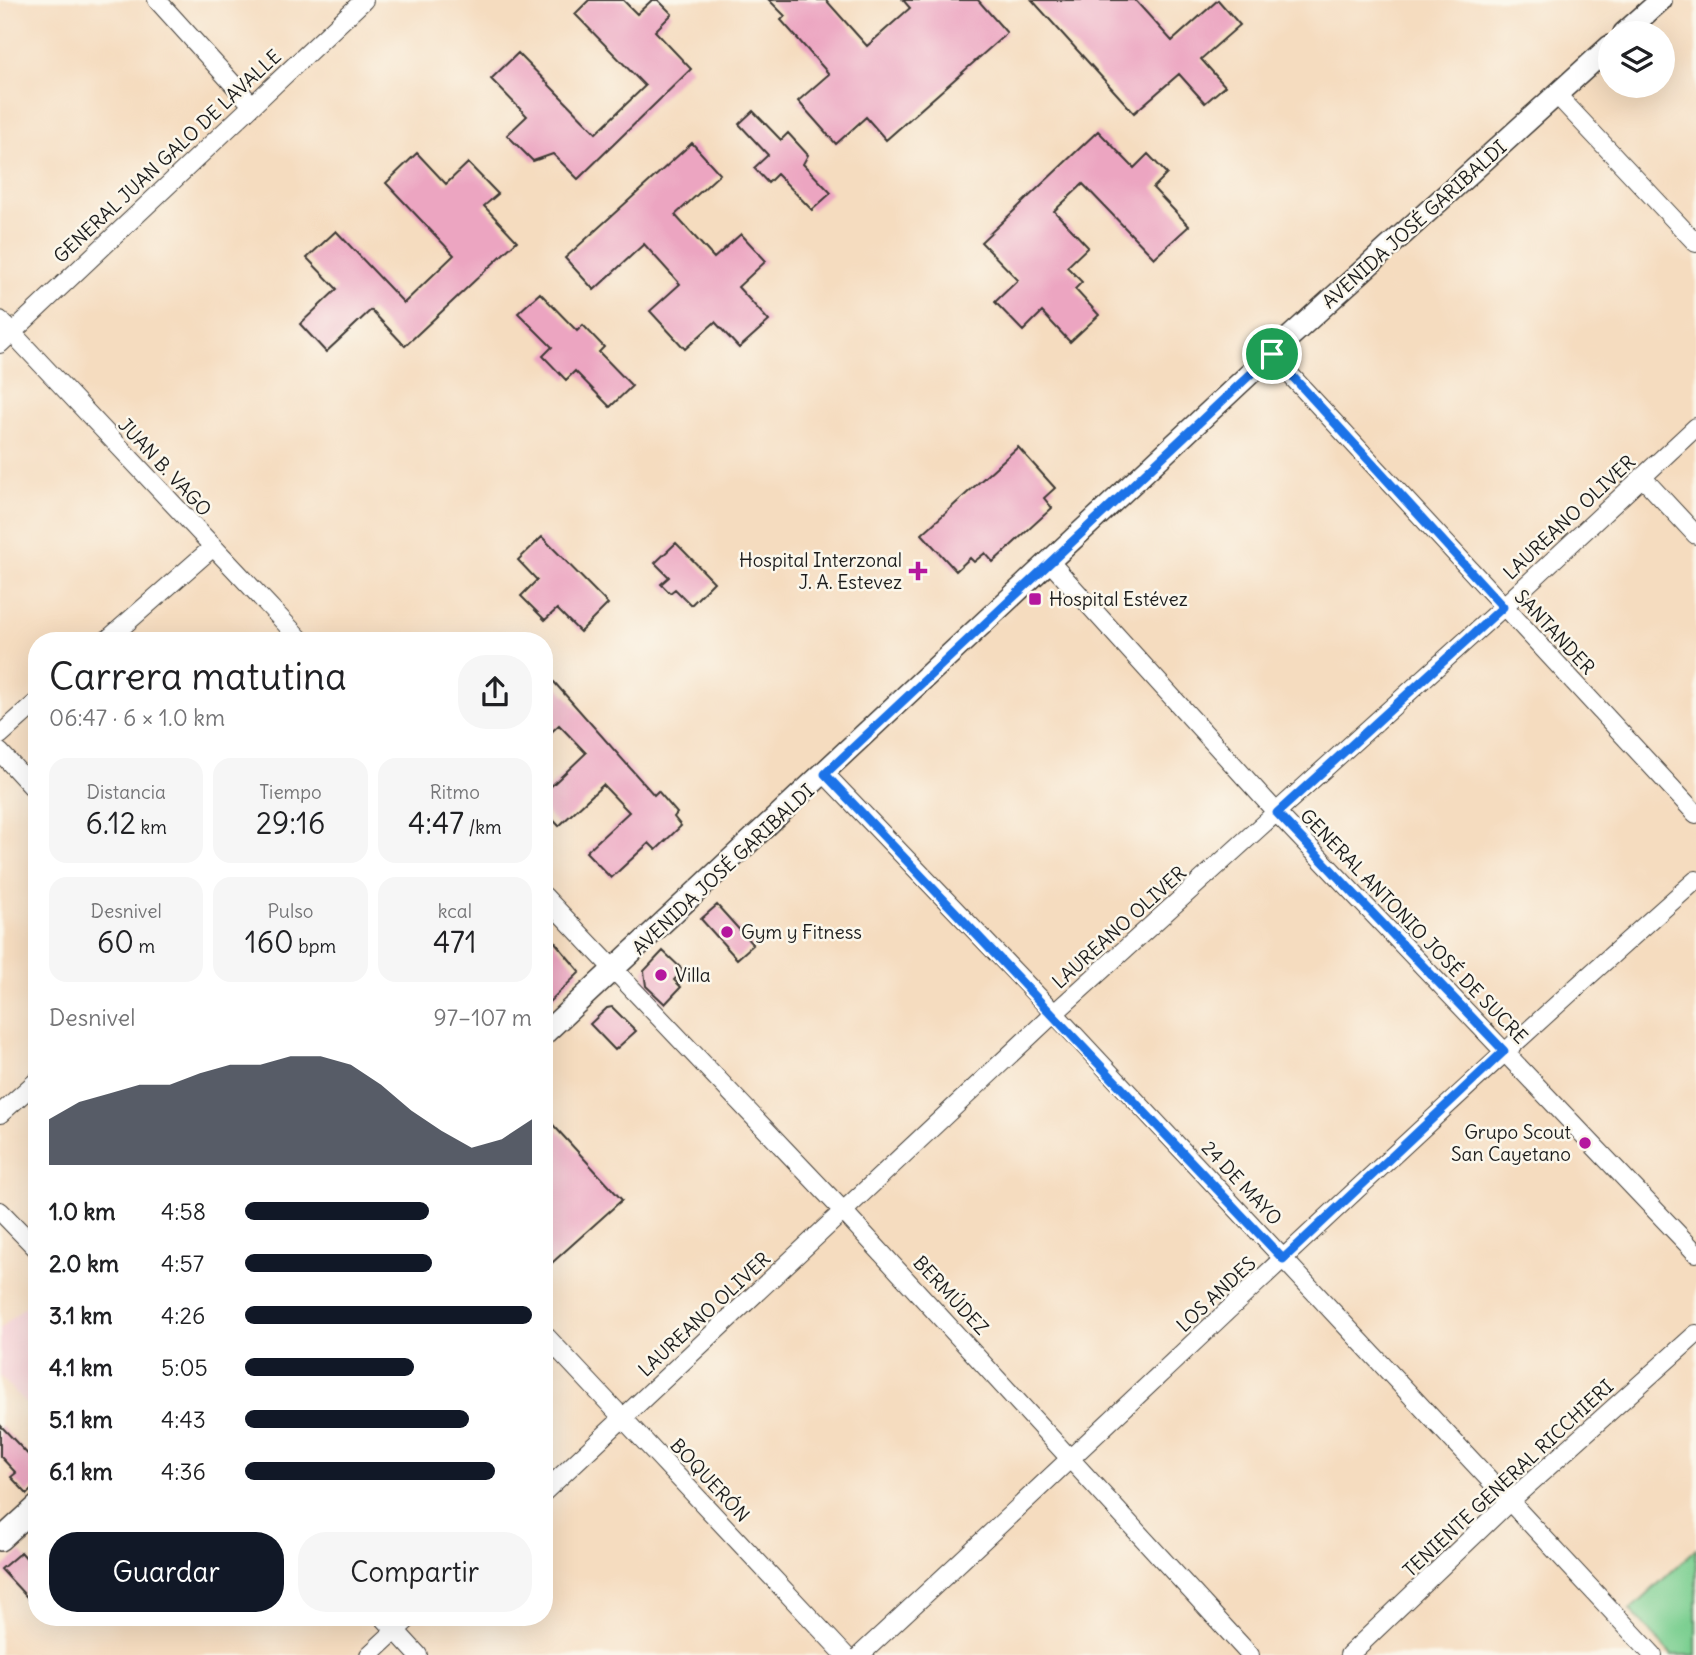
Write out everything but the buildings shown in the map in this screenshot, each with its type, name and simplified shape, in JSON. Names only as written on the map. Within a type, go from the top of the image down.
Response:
[{"type":"main road","points":[[1637,21],[1661,0]]},
{"type":"main road","name":"AVENIDA JOSÉ GARIBALDI","points":[[553,1026],[1272,354],[1598,57]]},
{"type":"main road","points":[[0,1540],[28,1514]]},
{"type":"street","points":[[157,0],[252,105]]},
{"type":"street","name":"GENERAL JUAN GALO DE LAVALLE","points":[[4,332],[364,0]]},
{"type":"street","points":[[1556,94],[1696,243]]},
{"type":"street","name":"JUAN B. VAGO","points":[[4,332],[292,632]]},
{"type":"street","name":"SANTANDER","points":[[1272,354],[1696,814]]},
{"type":"street","name":"LAUREANO OLIVER","points":[[553,1484],[1055,1014],[1503,607],[1696,427]]},
{"type":"street","points":[[1642,477],[1696,535]]},
{"type":"street","points":[[116,632],[212,548]]},
{"type":"street","name":"GENERAL ANTONIO JOSÉ DE SUCRE","points":[[1049,561],[1277,813],[1696,1253]]},
{"type":"street","points":[[0,735],[28,710]]},
{"type":"street","points":[[0,752],[28,782]]},
{"type":"street","name":"24 DE MAYO","points":[[825,774],[1055,1014],[1653,1655]]},
{"type":"street","name":"LOS ANDES","points":[[860,1655],[1504,1051],[1696,880]]},
{"type":"street","points":[[553,904],[615,969]]},
{"type":"street","name":"BERMÚDEZ","points":[[615,969],[1073,1458],[1251,1655]]},
{"type":"street","points":[[0,1114],[28,1089]]},
{"type":"street","points":[[0,1211],[28,1240]]},
{"type":"street","name":"TENIENTE GENERAL RICCHIERI","points":[[1349,1655],[1510,1501],[1696,1334]]},
{"type":"street","name":"BOQUERÓN","points":[[553,1344],[845,1655]]},
{"type":"street","points":[[391,1626],[418,1655]]},
{"type":"street","points":[[369,1655],[400,1626]]},
{"type":"shaded area","points":[[28,1304],[28,1406],[0,1376],[0,1329]]},
{"type":"green space","points":[[1696,1549],[1696,1655],[1672,1655],[1630,1610]]},
{"type":"place","name":"Hospital Interzonal J. A. Estevez","points":[[918,571]]},
{"type":"place","name":"Hospital Estévez","points":[[1035,599]]},
{"type":"place","name":"Gym y Fitness","points":[[727,932]]},
{"type":"place","name":"Villa","points":[[661,975]]},
{"type":"place","name":"Grupo Scout San Cayetano","points":[[1585,1143]]},
{"type":"route","points":[[1272,354],[1503,607],[1277,813],[1504,1051],[1283,1259],[1055,1014],[825,774],[1272,354]]}]
